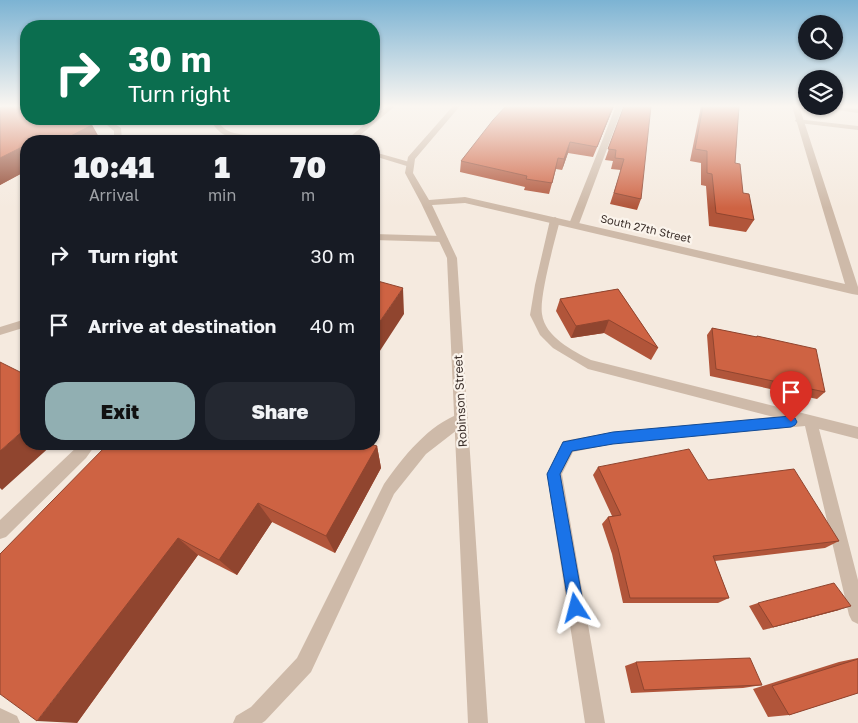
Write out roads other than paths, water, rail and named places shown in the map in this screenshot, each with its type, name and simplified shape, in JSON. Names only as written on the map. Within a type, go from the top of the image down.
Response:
[{"type":"street","points":[[380,156],[410,165],[411,159],[428,140]]},
{"type":"street","points":[[574,224],[607,140]]},
{"type":"street","points":[[805,140],[855,290]]},
{"type":"street","name":"Robinson Street","points":[[410,165],[410,173],[452,258],[478,723]]},
{"type":"street","name":"South 27th Street","points":[[426,203],[464,200],[855,290]]},
{"type":"street","points":[[555,220],[536,314],[546,335],[563,351],[588,364],[858,433]]},
{"type":"street","points":[[380,237],[443,239]]},
{"type":"street","points":[[0,331],[20,325]]},
{"type":"street","points":[[242,723],[258,714],[304,665],[389,489],[408,463],[435,435],[461,419]]},
{"type":"street","points":[[810,420],[858,615]]},
{"type":"street","points":[[594,723],[554,474],[568,446],[613,438],[810,420]]},
{"type":"street","points":[[0,531],[84,450]]},
{"type":"street","points":[[0,718],[10,723]]}]
